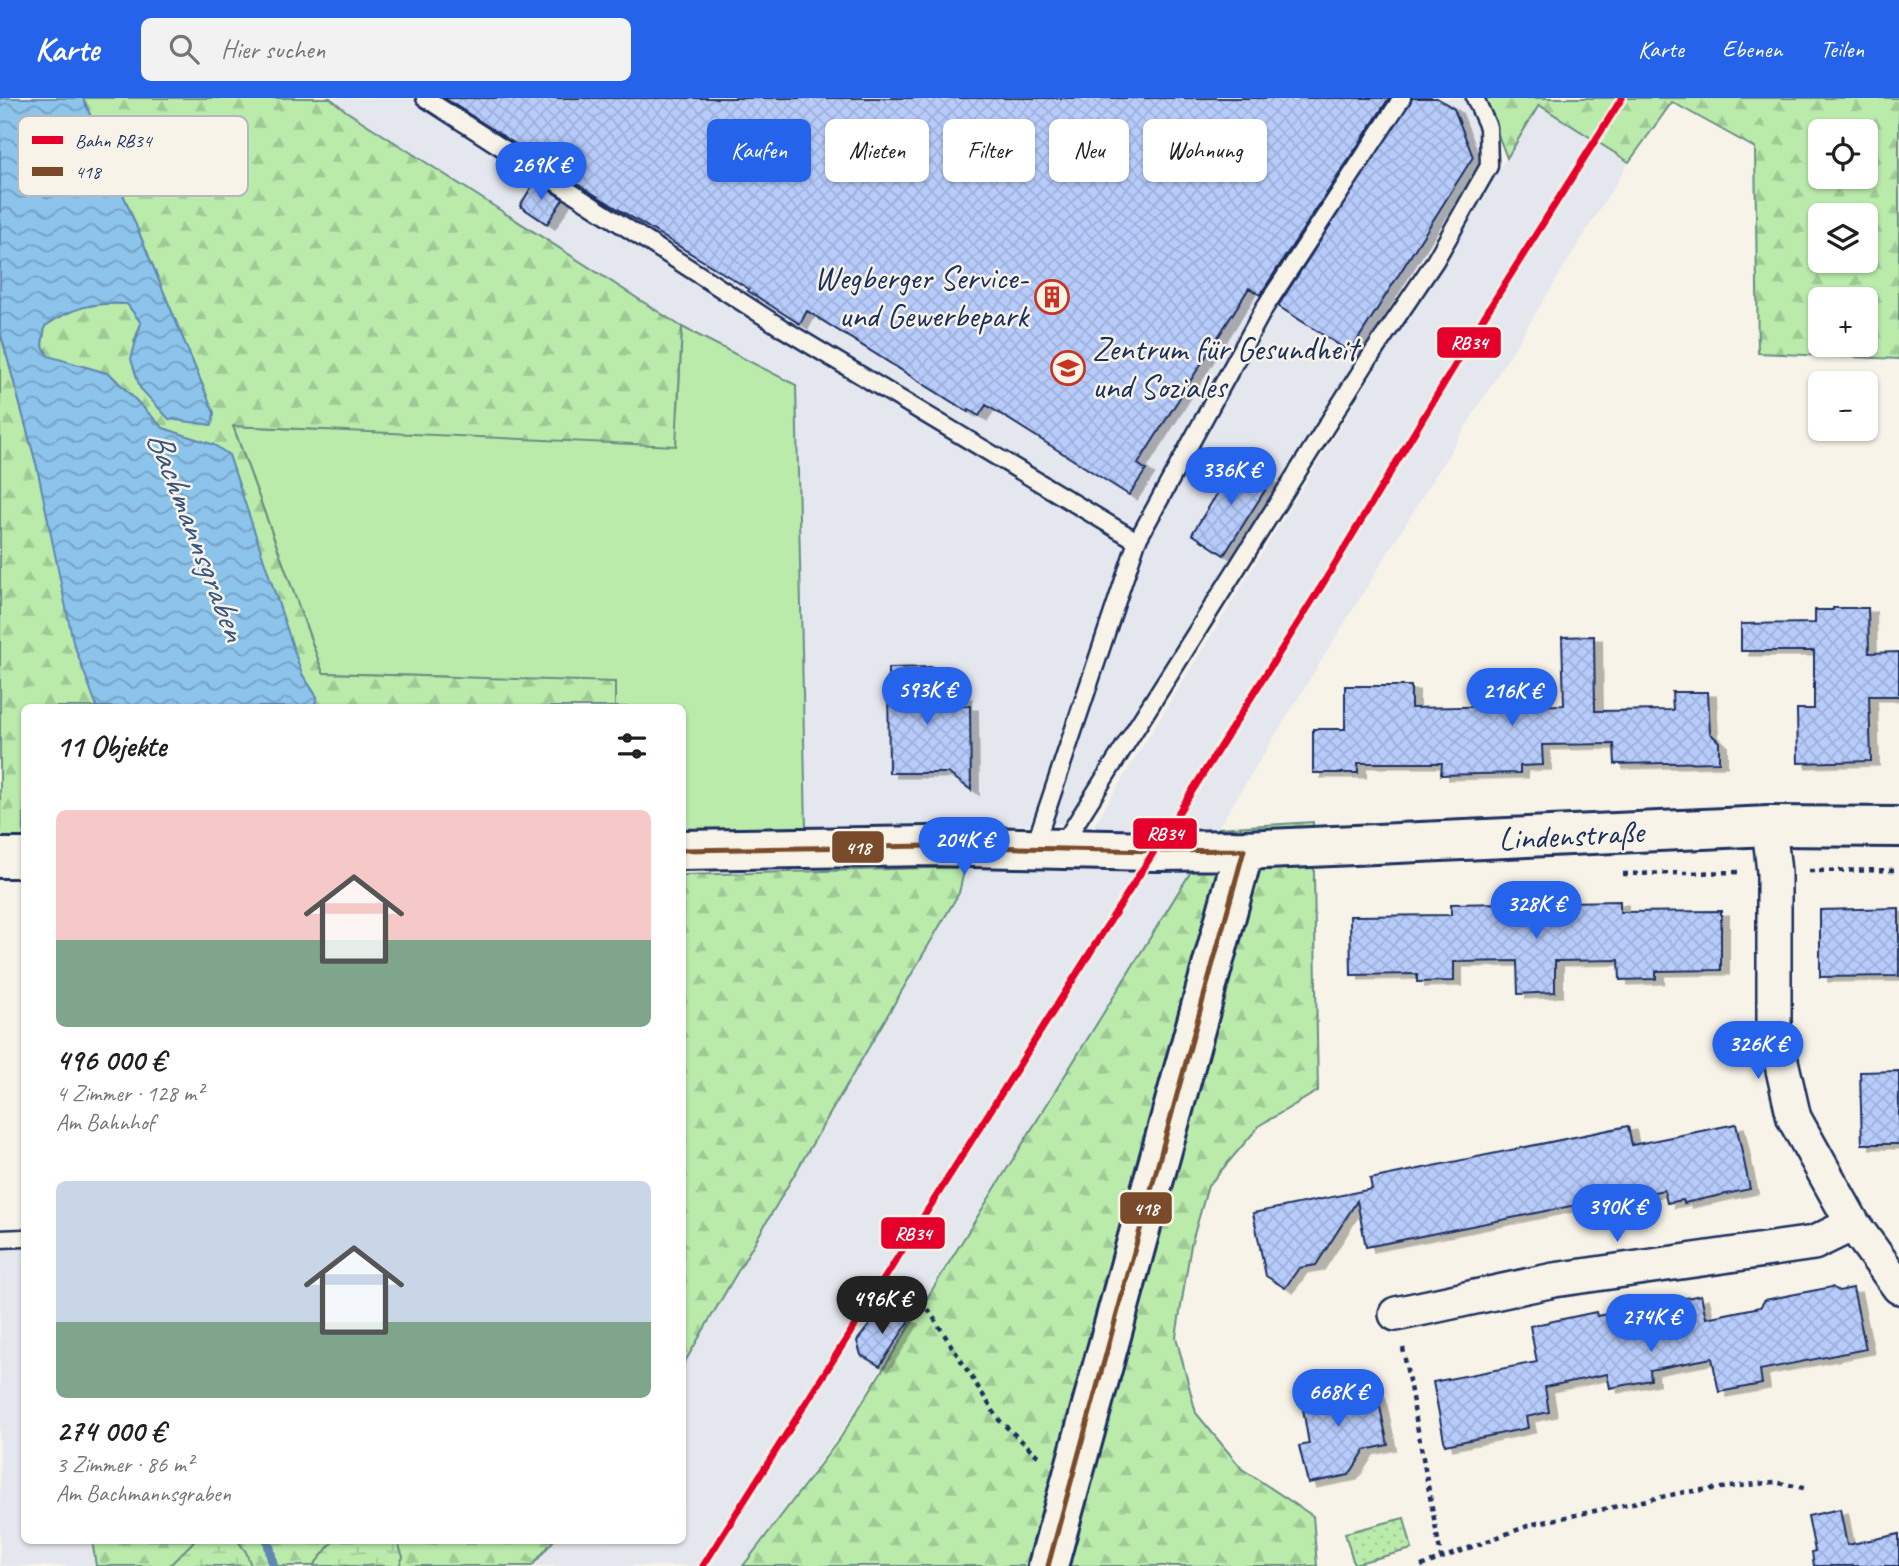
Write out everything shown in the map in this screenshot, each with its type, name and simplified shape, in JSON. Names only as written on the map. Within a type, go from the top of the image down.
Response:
[{"type":"street","name":"Lindenstraße","points":[[686,850],[931,846],[1244,850],[1769,826],[1899,827]]},
{"type":"street","points":[[1769,826],[1774,872],[1774,1030],[1794,1118],[1853,1224],[1899,1287]]},
{"type":"street","points":[[1048,1566],[1244,850]]},
{"type":"street","points":[[0,858],[21,858]]},
{"type":"street","points":[[1396,1314],[1554,1280],[1814,1242],[1853,1224]]},
{"type":"lane","points":[[425,98],[782,328],[1137,541]]},
{"type":"lane","points":[[1047,849],[1137,541],[1265,307],[1402,98]]},
{"type":"lane","points":[[1047,849],[1435,261],[1489,166],[1488,127],[1475,98]]},
{"type":"lane","points":[[0,1239],[21,1238]]},
{"type":"path","points":[[928,1309],[999,1420],[1070,1486]]},
{"type":"path","points":[[1396,1314],[1441,1557]]},
{"type":"path","points":[[1421,1566],[1533,1524],[1685,1492],[1775,1482],[1808,1489]]},
{"type":"shaded area","points":[[330,98],[1464,98],[1481,127],[1480,165],[1065,824],[806,827],[796,385],[682,327],[346,111]]},
{"type":"shaded area","points":[[1539,105],[1629,162],[838,1437],[742,1566],[533,1566],[551,1544],[686,1544],[686,1360],[959,893],[965,867],[1071,862]]},
{"type":"shaded area","points":[[0,1229],[21,1229],[21,1544],[93,1544],[96,1566],[0,1566]]},
{"type":"green space","points":[[83,98],[330,98],[346,111],[682,327],[676,446],[233,426],[323,673],[615,682],[615,704],[315,704],[317,697],[302,674],[214,445],[163,428],[110,374],[48,357],[42,344],[45,326],[65,314],[93,305],[127,304],[141,323],[134,342],[214,413],[124,196],[248,196],[248,116],[90,116]]},
{"type":"green space","points":[[1484,98],[1899,98],[1899,359],[1852,357],[1878,357],[1878,287],[1808,287],[1808,355],[1758,353],[1755,148],[1672,102],[1629,162],[1539,105],[1507,158]]},
{"type":"green space","points":[[682,327],[796,385],[806,827],[686,830],[686,704],[615,704],[615,682],[478,704],[459,704],[456,677],[323,673],[233,426],[323,430],[678,409]]},
{"type":"green space","points":[[0,331],[96,704],[21,704],[21,838],[0,838]]},
{"type":"green space","points":[[1313,822],[1318,1091],[1260,1125],[1208,1186],[1191,1245],[1176,1337],[1196,1413],[1242,1469],[1313,1516],[1317,1566],[743,1566],[841,1437],[1218,828]]},
{"type":"green space","points":[[965,867],[959,893],[686,1360],[686,875]]},
{"type":"green space","points":[[1404,1518],[1412,1549],[1354,1564],[1345,1533]]},
{"type":"green space","points":[[93,1544],[551,1544],[532,1566],[96,1566]]},
{"type":"green space","points":[[191,1544],[240,1544],[251,1566],[169,1566]]},
{"type":"green space","points":[[331,1544],[398,1544],[403,1557],[399,1566],[313,1566]]},
{"type":"water","points":[[0,98],[83,98],[90,116],[18,116],[18,196],[124,196],[214,413],[212,425],[169,419],[140,388],[131,359],[141,323],[127,304],[84,307],[65,314],[45,326],[42,344],[48,356],[110,374],[163,428],[214,445],[229,455],[302,674],[317,697],[315,704],[96,704],[73,642],[37,467],[0,331]]},
{"type":"building","name":"Wegberger Service- und Gewerbepark","points":[[444,98],[1389,98],[1260,295],[1249,288],[1138,464],[1146,470],[1129,495],[986,405],[979,416],[969,410],[968,412],[807,311],[800,324],[748,291],[749,289],[574,182]]},
{"type":"building","points":[[1412,98],[1437,98],[1454,109],[1473,157],[1350,352],[1278,306]]},
{"type":"building","points":[[535,181],[563,199],[547,224],[520,206]]},
{"type":"building","points":[[1238,460],[1271,481],[1224,555],[1192,534]]},
{"type":"building","points":[[1868,608],[1869,653],[1899,652],[1899,696],[1869,696],[1871,761],[1798,763],[1797,709],[1814,709],[1814,651],[1741,651],[1741,624],[1815,623],[1815,610]]},
{"type":"building","points":[[1594,636],[1595,711],[1673,710],[1672,692],[1708,692],[1710,733],[1719,742],[1719,762],[1615,764],[1614,744],[1542,745],[1543,765],[1520,766],[1520,773],[1441,775],[1442,763],[1358,763],[1358,773],[1313,773],[1313,729],[1345,729],[1345,686],[1411,686],[1411,708],[1564,705],[1562,637]]},
{"type":"building","points":[[933,667],[934,695],[964,695],[963,706],[970,706],[971,790],[948,773],[889,773],[888,668]]},
{"type":"building","points":[[1620,901],[1620,912],[1721,911],[1721,970],[1656,971],[1656,979],[1620,980],[1619,960],[1555,961],[1555,992],[1518,994],[1517,961],[1454,962],[1454,981],[1417,982],[1417,974],[1351,975],[1350,916],[1451,915],[1451,904]]},
{"type":"building","points":[[1899,908],[1899,976],[1820,977],[1820,910]]},
{"type":"building","points":[[1899,1071],[1899,1144],[1862,1144],[1860,1072]]},
{"type":"building","points":[[1736,1124],[1750,1189],[1684,1203],[1683,1200],[1667,1203],[1664,1190],[1366,1247],[1357,1201],[1316,1265],[1299,1268],[1285,1288],[1266,1276],[1253,1213],[1372,1189],[1370,1179],[1628,1126],[1632,1145]]},
{"type":"building","points":[[1832,1287],[1839,1291],[1853,1288],[1866,1349],[1760,1370],[1762,1384],[1719,1392],[1712,1358],[1650,1370],[1651,1380],[1610,1388],[1607,1374],[1545,1387],[1549,1412],[1526,1417],[1528,1428],[1445,1445],[1433,1382],[1537,1362],[1530,1326],[1596,1312],[1597,1316],[1701,1295],[1706,1318],[1760,1307],[1765,1300]]},
{"type":"building","points":[[891,1309],[910,1320],[880,1366],[861,1355],[857,1341],[880,1311]]},
{"type":"building","points":[[1338,1377],[1343,1400],[1377,1393],[1388,1445],[1365,1450],[1349,1475],[1308,1483],[1299,1446],[1309,1444],[1299,1385]]},
{"type":"building","points":[[1840,1509],[1847,1545],[1899,1534],[1899,1566],[1814,1566],[1812,1552],[1815,1551],[1808,1516]]},
{"type":"waterway","name":"Bachmannsgraben","points":[[269,1544],[273,1566]]},
{"type":"rail line","name":"RB34","points":[[703,1566],[1324,582],[1489,309],[1622,98]]},
{"type":"transit line","name":"418","points":[[686,850],[931,846],[1155,851],[1244,850]]},
{"type":"transit line","name":"418","points":[[1048,1566],[1244,850]]},
{"type":"place","name":"Wegberger Service- und Gewerbepark","points":[[1052,297]]},
{"type":"place","name":"Zentrum für Gesundheit und Soziales","points":[[1068,368]]}]
